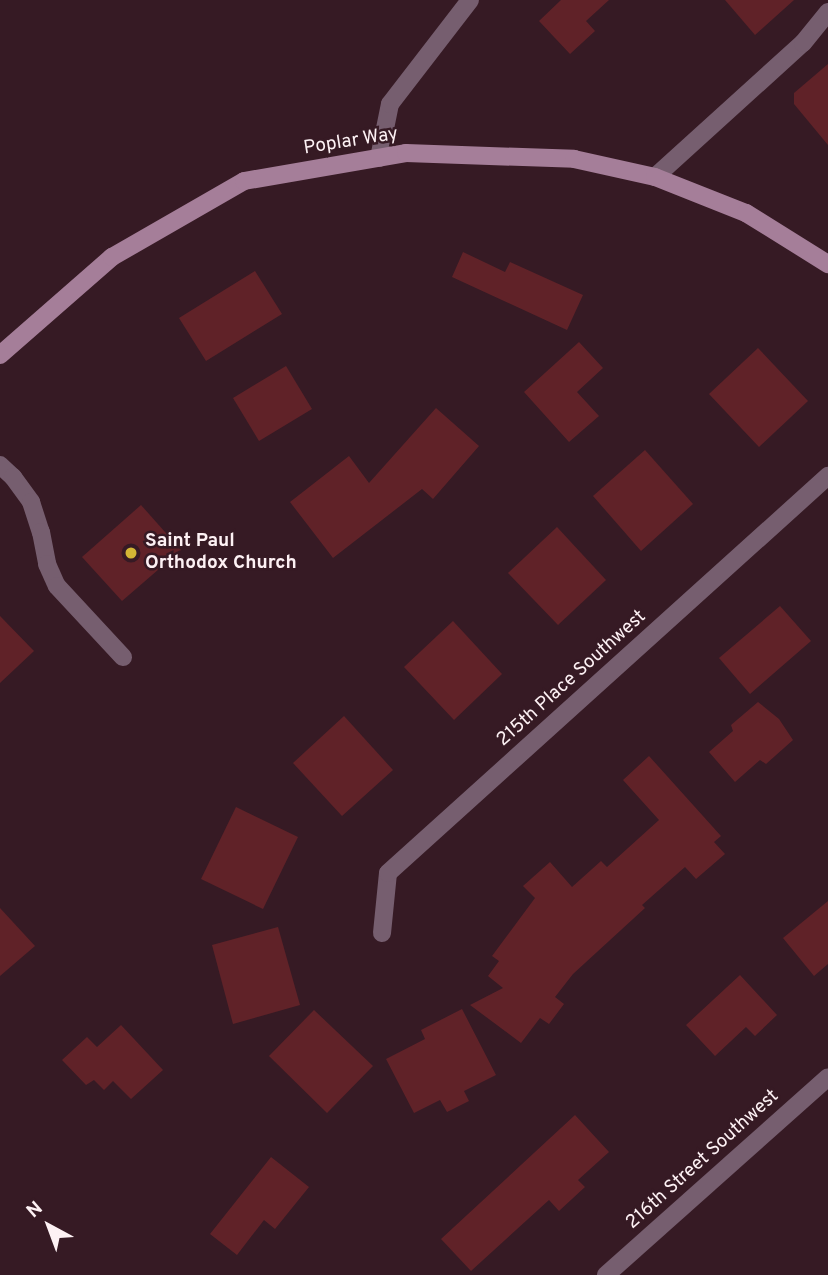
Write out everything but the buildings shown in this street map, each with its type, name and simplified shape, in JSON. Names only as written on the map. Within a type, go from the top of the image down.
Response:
[{"type":"main road","name":"Poplar Way","points":[[0,355],[112,257],[244,181],[406,153],[574,159],[655,177],[746,212],[828,264]]},
{"type":"street","points":[[379,158],[390,104],[470,0]]},
{"type":"street","points":[[655,177],[803,43],[828,12]]},
{"type":"street","points":[[0,465],[13,477],[31,502],[41,532],[47,564],[57,586],[123,657]]},
{"type":"street","name":"215th Place Southwest","points":[[382,933],[388,873],[828,476]]},
{"type":"street","name":"216th Street Southwest","points":[[606,1275],[828,1077]]},
{"type":"place","name":"Saint Paul Orthodox Church","points":[[131,553]]}]
